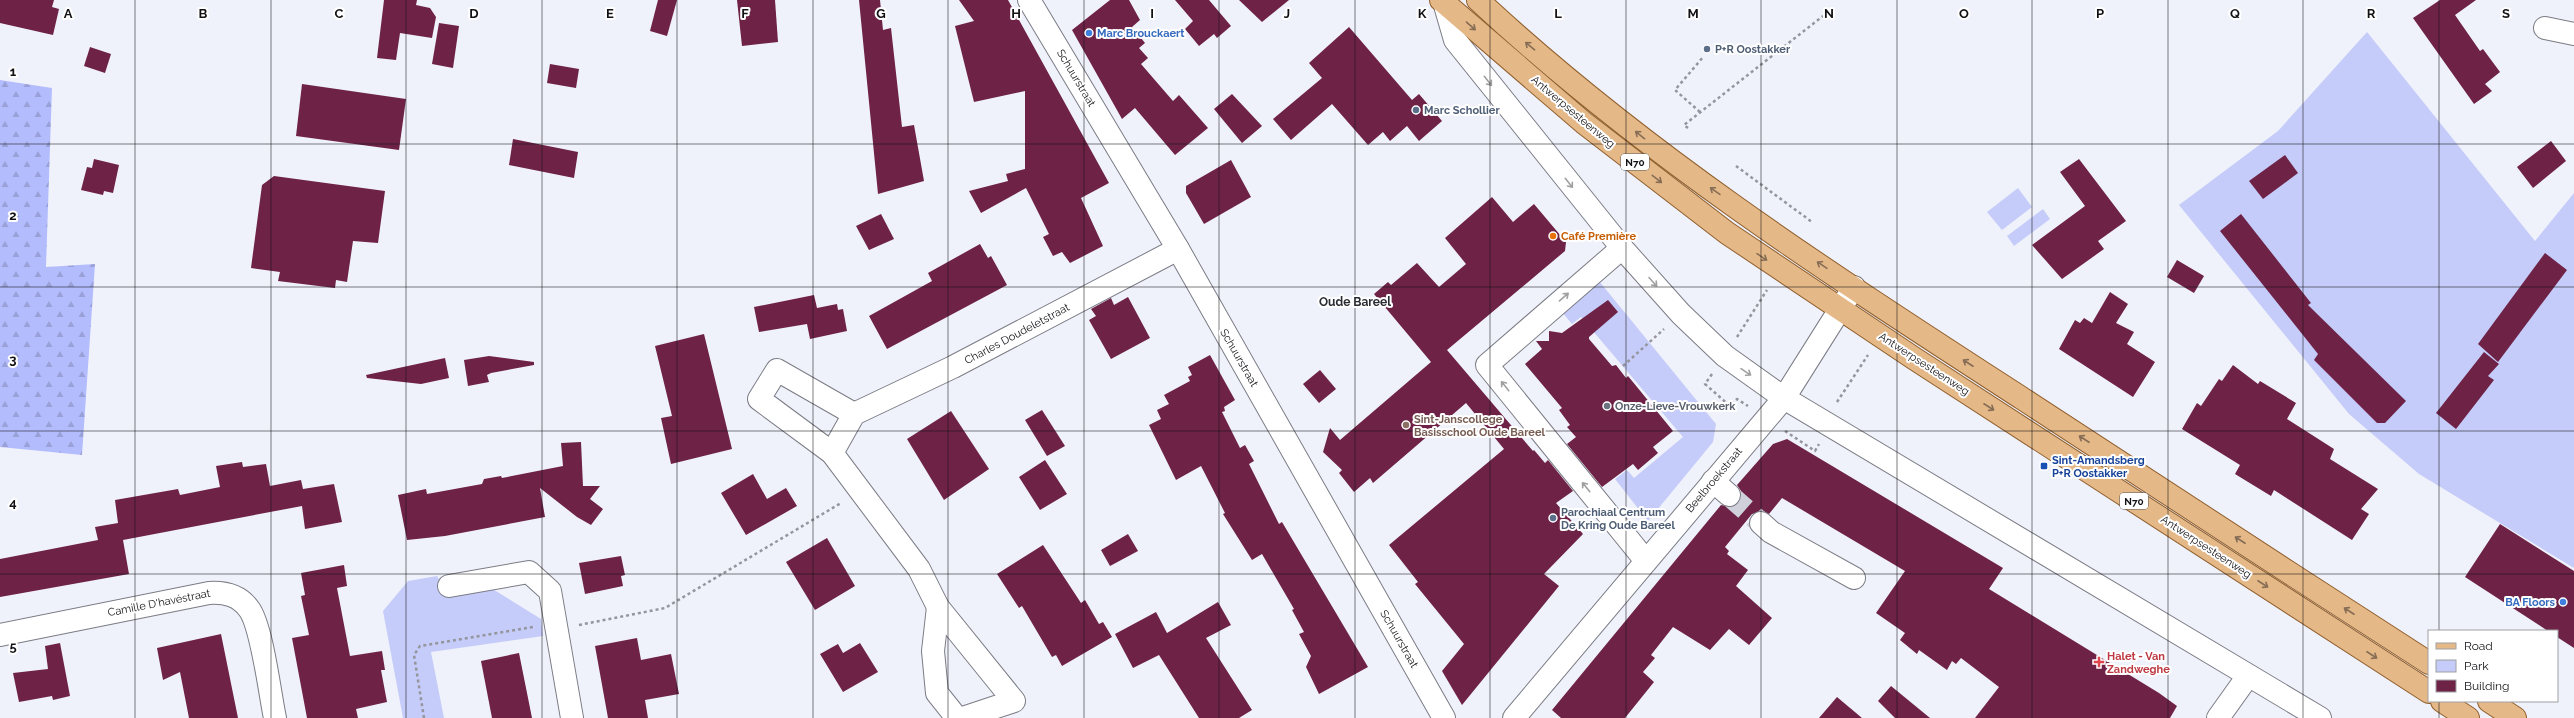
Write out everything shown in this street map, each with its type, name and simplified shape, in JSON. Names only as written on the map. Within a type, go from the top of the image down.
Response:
[{"type":"main road","name":"Antwerpsesteenweg","points":[[1478,0],[1560,71],[1682,168],[1896,316],[2428,662]]},
{"type":"main road","name":"Antwerpsesteenweg","points":[[1442,1],[1615,147],[1726,233],[2428,691]]},
{"type":"main road","points":[[2444,702],[2468,718]]},
{"type":"main road","points":[[2491,702],[2515,718]]},
{"type":"street","name":"Schuurstraat","points":[[1029,0],[1178,249],[1444,718]]},
{"type":"street","name":"Antwerpsesteenweg","points":[[1442,1],[1455,40],[1622,248],[1681,314],[1734,364],[1784,398],[1825,421],[2320,718]]},
{"type":"street","points":[[2545,28],[2574,34]]},
{"type":"street","points":[[1622,248],[1487,365],[1646,561]]},
{"type":"street","name":"Charles Doudeletstraat","points":[[854,414],[953,367],[1178,249]]},
{"type":"street","name":"Beelbroekstraat","points":[[1514,718],[1713,480],[1784,398],[1854,287]]},
{"type":"street","points":[[832,453],[854,414],[776,370],[759,399],[832,453],[862,490],[919,569],[938,606],[1014,701],[963,718]]},
{"type":"street","points":[[1713,480],[1729,495]]},
{"type":"street","points":[[1761,523],[1771,532],[1854,578]]},
{"type":"street","points":[[449,586],[529,572],[550,591],[572,718]]},
{"type":"street","name":"Camille D'havéstraat","points":[[0,634],[209,592],[233,595],[250,610],[262,647],[275,718]]},
{"type":"street","points":[[938,606],[933,651],[937,693],[957,718]]},
{"type":"street","points":[[2218,718],[2248,676]]},
{"type":"path","points":[[1688,128],[1684,125],[1823,16]]},
{"type":"path","points":[[1700,112],[1675,90],[1704,56]]},
{"type":"path","points":[[1736,166],[1812,222]]},
{"type":"path","points":[[1623,366],[1681,314]]},
{"type":"path","points":[[1825,421],[1870,352]]},
{"type":"path","points":[[424,718],[414,655],[420,646],[556,623],[567,627],[665,608],[862,490]]},
{"type":"green space","points":[[2367,32],[2535,241],[2574,193],[2574,568],[2419,474],[2349,414],[2179,205],[2278,131]]},
{"type":"green space","points":[[0,80],[52,88],[46,267],[95,264],[82,455],[0,447]]},
{"type":"green space","points":[[2018,188],[2032,207],[2002,230],[1987,212]]},
{"type":"green space","points":[[2043,209],[2050,219],[2014,246],[2007,236]]},
{"type":"green space","points":[[1599,281],[1716,424],[1713,442],[1648,521],[1615,479],[1627,470],[1634,478],[1683,437],[1581,317],[1572,324],[1562,312]]},
{"type":"green space","points":[[437,576],[450,596],[491,588],[541,619],[543,636],[431,652],[444,718],[403,718],[383,611],[408,581]]},
{"type":"building","points":[[0,0],[54,0],[52,7],[59,9],[53,35],[0,23]]},
{"type":"building","points":[[384,0],[417,0],[416,5],[430,8],[436,17],[432,38],[400,33],[396,60],[377,58]]},
{"type":"building","points":[[658,0],[677,0],[667,36],[650,31]]},
{"type":"building","points":[[737,0],[775,0],[778,42],[742,46]]},
{"type":"building","points":[[859,0],[880,0],[883,30],[891,28],[902,127],[914,125],[924,181],[878,194]]},
{"type":"building","points":[[959,0],[1008,0],[1109,183],[1081,198],[1103,246],[1070,263],[1062,252],[1053,256],[1043,237],[1049,234],[1026,188],[981,213],[969,191],[1008,181],[1006,174],[1025,169],[1025,91],[974,102],[955,26],[974,21]]},
{"type":"building","points":[[1110,0],[1129,0],[1140,20],[1132,27],[1145,43],[1139,48],[1148,58],[1141,64],[1173,101],[1179,95],[1208,128],[1175,155],[1135,108],[1122,119],[1072,30]]},
{"type":"building","points":[[1175,0],[1209,0],[1231,26],[1217,38],[1214,34],[1199,46],[1185,29],[1193,21]]},
{"type":"building","points":[[1239,0],[1289,0],[1262,22]]},
{"type":"building","points":[[2440,0],[2476,0],[2455,15],[2480,51],[2483,49],[2500,72],[2485,84],[2492,91],[2474,104],[2413,18]]},
{"type":"building","points":[[439,23],[459,26],[453,68],[432,64]]},
{"type":"building","points":[[1349,27],[1412,100],[1419,94],[1442,121],[1419,141],[1407,126],[1390,141],[1383,132],[1368,145],[1332,104],[1291,140],[1273,119],[1322,78],[1309,63]]},
{"type":"building","points":[[90,47],[111,54],[105,73],[84,66]]},
{"type":"building","points":[[550,64],[579,69],[576,88],[547,83]]},
{"type":"building","points":[[302,84],[406,99],[399,150],[296,136]]},
{"type":"building","points":[[1232,94],[1262,126],[1242,143],[1214,109]]},
{"type":"building","points":[[513,139],[578,152],[574,178],[509,165]]},
{"type":"building","points":[[2551,141],[2566,161],[2533,188],[2517,167]]},
{"type":"building","points":[[2285,155],[2298,173],[2263,199],[2249,181]]},
{"type":"building","points":[[94,159],[119,165],[113,193],[104,191],[103,195],[81,190],[87,167],[92,168]]},
{"type":"building","points":[[2079,159],[2126,221],[2098,241],[2104,249],[2062,279],[2032,245],[2085,206],[2060,172]]},
{"type":"building","points":[[1231,160],[1251,197],[1204,224],[1186,193],[1186,186]]},
{"type":"building","points":[[274,176],[385,191],[378,243],[353,241],[347,282],[336,280],[335,288],[278,281],[280,272],[251,268],[262,185]]},
{"type":"building","points":[[1492,197],[1513,222],[1534,204],[1566,242],[1565,251],[1447,350],[1533,451],[1534,450],[1545,463],[1548,460],[1573,491],[1556,503],[1583,534],[1544,574],[1559,586],[1462,705],[1442,671],[1464,644],[1415,584],[1418,582],[1389,545],[1504,449],[1466,403],[1373,483],[1370,478],[1354,492],[1339,473],[1342,470],[1323,452],[1330,428],[1340,440],[1431,362],[1374,294],[1388,282],[1391,285],[1417,263],[1439,287],[1466,264],[1445,238]]},
{"type":"building","points":[[881,214],[894,239],[869,250],[856,226]]},
{"type":"building","points":[[2241,214],[2311,303],[2308,305],[2406,401],[2385,423],[2377,423],[2314,360],[2318,354],[2220,231]]},
{"type":"building","points":[[980,244],[988,258],[991,256],[1007,285],[887,349],[869,316],[932,281],[928,273]]},
{"type":"building","points":[[2545,253],[2567,270],[2498,362],[2478,344]]},
{"type":"building","points":[[2177,260],[2204,276],[2194,293],[2167,277]]},
{"type":"building","points":[[2110,292],[2128,304],[2116,323],[2134,332],[2127,344],[2155,362],[2133,397],[2059,349],[2075,320],[2080,323],[2084,318],[2092,323]]},
{"type":"building","points":[[814,295],[817,308],[837,304],[838,310],[843,309],[847,331],[810,339],[807,324],[759,332],[754,307]]},
{"type":"building","points":[[1128,297],[1150,338],[1111,359],[1089,320],[1096,316],[1091,309],[1111,298],[1114,305]]},
{"type":"building","name":"Onze-Lieve-Vrouwkerk","points":[[1608,300],[1618,312],[1589,337],[1589,339],[1612,366],[1616,365],[1626,378],[1628,376],[1673,431],[1653,447],[1658,453],[1638,470],[1633,464],[1602,487],[1567,444],[1576,437],[1567,427],[1570,425],[1559,410],[1562,408],[1525,364],[1542,349],[1536,341],[1549,341],[1549,331],[1562,333]]},
{"type":"building","points":[[704,334],[732,449],[671,464],[661,418],[672,416],[655,346]]},
{"type":"building","points":[[2484,352],[2499,364],[2488,376],[2494,380],[2456,429],[2436,413]]},
{"type":"building","points":[[1210,355],[1235,400],[1224,407],[1225,411],[1222,412],[1240,448],[1245,445],[1254,461],[1249,464],[1279,524],[1282,522],[1368,667],[1319,694],[1306,667],[1311,656],[1299,634],[1304,632],[1292,610],[1294,609],[1262,554],[1252,560],[1223,514],[1225,513],[1201,466],[1176,480],[1149,425],[1161,419],[1157,410],[1169,404],[1164,395],[1190,381],[1188,377],[1192,375],[1188,367]]},
{"type":"building","points":[[489,356],[534,362],[534,365],[491,373],[487,375],[489,382],[468,386],[464,360]]},
{"type":"building","points":[[445,358],[449,378],[421,384],[367,378],[366,375]]},
{"type":"building","points":[[2233,365],[2258,384],[2260,381],[2296,403],[2287,419],[2334,449],[2330,459],[2378,489],[2361,509],[2369,514],[2352,540],[2274,490],[2271,496],[2235,474],[2240,465],[2182,429],[2197,403],[2201,406],[2219,379],[2222,381]]},
{"type":"building","points":[[1320,370],[1336,389],[1319,403],[1303,384]]},
{"type":"building","points":[[1042,410],[1065,446],[1047,456],[1025,420]]},
{"type":"building","points":[[951,411],[989,469],[944,500],[907,439]]},
{"type":"building","points":[[1787,439],[2003,568],[1989,589],[2159,693],[2177,706],[2170,718],[1975,718],[1999,687],[1961,658],[1956,664],[1952,661],[1947,670],[1919,650],[1917,654],[1900,640],[1905,633],[1876,613],[1905,571],[1782,498],[1769,514],[1763,511],[1752,514],[1725,547],[1729,551],[1727,554],[1748,570],[1736,586],[1772,618],[1749,645],[1729,629],[1710,650],[1673,627],[1651,655],[1655,658],[1643,672],[1654,682],[1625,718],[1561,718],[1552,710],[1721,505],[1733,507],[1739,503],[1741,491],[1737,485],[1773,444]]},
{"type":"building","points":[[581,442],[583,486],[600,486],[590,499],[603,509],[591,525],[577,517],[540,488],[545,517],[445,536],[407,540],[398,495],[426,489],[427,494],[482,484],[484,479],[501,476],[502,478],[563,466],[561,443]]},
{"type":"building","points":[[1045,460],[1067,494],[1040,510],[1019,477]]},
{"type":"building","points":[[242,462],[243,467],[266,464],[270,486],[301,480],[303,489],[334,484],[342,522],[305,529],[302,506],[123,540],[129,574],[0,597],[0,559],[98,540],[95,527],[118,523],[115,500],[178,489],[180,495],[220,487],[216,466]]},
{"type":"building","points":[[753,474],[767,499],[786,488],[797,506],[746,535],[721,493]]},
{"type":"building","points":[[2500,524],[2574,571],[2574,648],[2558,638],[2558,630],[2546,630],[2465,577]]},
{"type":"building","points":[[1128,534],[1138,551],[1110,566],[1101,550]]},
{"type":"building","points":[[827,538],[855,586],[815,610],[786,562]]},
{"type":"building","points":[[1043,545],[1081,603],[1085,600],[1099,624],[1103,622],[1112,637],[1062,666],[1056,655],[1052,657],[1022,606],[1019,608],[997,574]]},
{"type":"building","points":[[621,556],[625,575],[621,576],[623,586],[585,594],[579,563]]},
{"type":"building","points":[[344,565],[347,586],[337,588],[350,656],[382,651],[385,670],[381,670],[387,702],[356,709],[358,718],[307,718],[292,638],[309,635],[301,596],[305,595],[301,573]]},
{"type":"building","points":[[1218,602],[1231,625],[1206,638],[1252,710],[1239,718],[1199,718],[1159,655],[1133,668],[1115,634],[1156,612],[1167,633]]},
{"type":"building","points":[[221,634],[238,718],[189,718],[180,672],[163,680],[157,648]]},
{"type":"building","points":[[637,638],[641,660],[671,654],[679,694],[645,700],[648,718],[608,718],[595,646]]},
{"type":"building","points":[[60,643],[70,696],[53,700],[52,696],[19,702],[13,673],[48,669],[45,646]]},
{"type":"building","points":[[860,643],[878,672],[843,692],[820,654],[838,644],[843,653]]},
{"type":"building","points":[[519,653],[532,718],[492,718],[481,661]]},
{"type":"building","points":[[1891,686],[1930,718],[1895,718],[1878,701]]},
{"type":"building","points":[[1837,697],[1862,718],[1819,718]]},
{"type":"tunnel","points":[[1729,495],[1761,523]]},
{"type":"place","name":"Marc Brouckaert","points":[[1089,33]]},
{"type":"place","name":"P+R Oostakker","points":[[1707,49]]},
{"type":"place","name":"Marc Schollier","points":[[1416,110]]},
{"type":"place","name":"Café Première","points":[[1553,236]]},
{"type":"place","name":"Onze-Lieve-Vrouwkerk","points":[[1607,406]]},
{"type":"place","name":"Sint-Janscollege Basisschool Oude Bareel","points":[[1406,425]]},
{"type":"place","name":"Sint-Amandsberg P+R Oostakker","points":[[2044,466]]},
{"type":"place","name":"Parochiaal Centrum De Kring Oude Bareel","points":[[1553,518]]},
{"type":"place","name":"BA Floors","points":[[2563,602]]},
{"type":"place","name":"Halet - Van Zandweghe","points":[[2099,662]]},
{"type":"district","name":"Oude Bareel","points":[[1355,302]]}]
